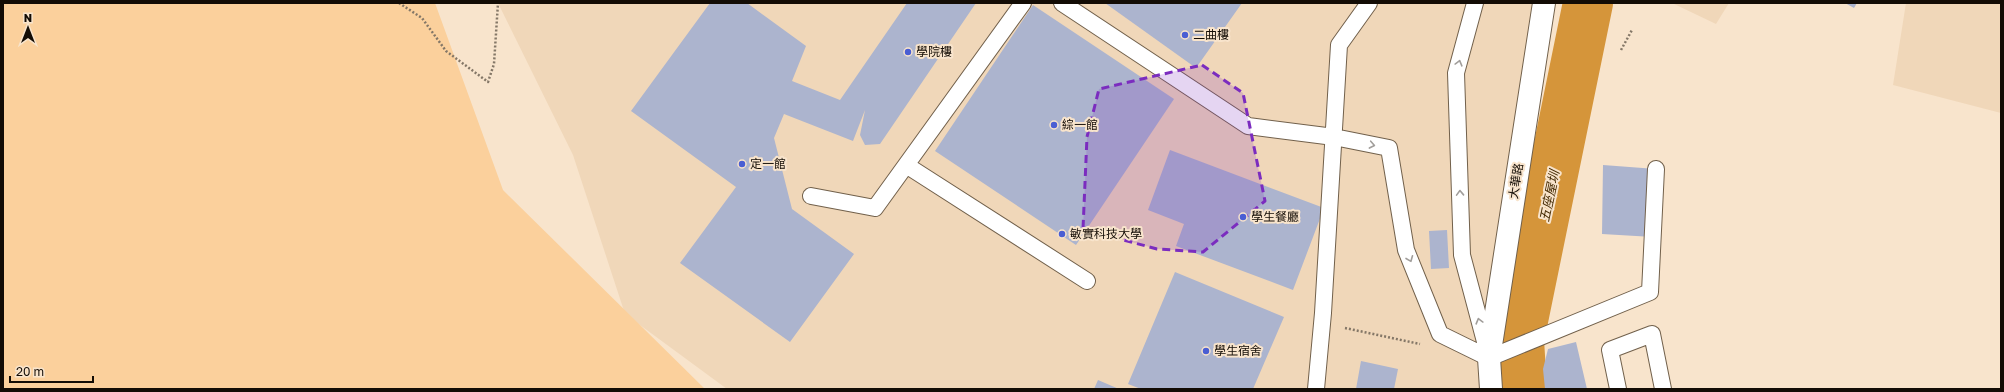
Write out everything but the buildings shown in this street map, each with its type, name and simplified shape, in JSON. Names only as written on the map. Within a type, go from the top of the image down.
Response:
[{"type":"street","name":"大華路","points":[[1491,389],[1489,358],[1544,3]]},
{"type":"street","name":"大華路","points":[[1474,389],[1489,358]]},
{"type":"lane","points":[[810,196],[875,208],[1022,3]]},
{"type":"lane","points":[[1062,3],[1248,126],[1334,137],[1389,148],[1406,250],[1440,334],[1489,358],[1650,292],[1656,169]]},
{"type":"lane","points":[[1316,389],[1323,324],[1339,45],[1369,3]]},
{"type":"lane","points":[[1475,3],[1456,73],[1462,255],[1489,358]]},
{"type":"lane","points":[[906,165],[1087,281]]},
{"type":"lane","points":[[1618,389],[1610,350],[1652,334],[1664,389]]},
{"type":"path","points":[[399,3],[422,18],[446,51],[488,82],[494,64],[498,3]]},
{"type":"path","points":[[1620,50],[1632,30]]},
{"type":"path","points":[[1323,324],[1421,344]]},
{"type":"highlighted area","points":[[1202,65],[1243,93],[1265,201],[1203,252],[1157,249],[1083,229],[1087,137],[1099,89]]},
{"type":"shaded area","points":[[3,3],[435,3],[503,190],[705,389],[3,389]]},
{"type":"shaded area","name":"敏實科技大學","points":[[498,3],[1547,3],[1512,389],[727,389],[625,314],[573,155]]},
{"type":"shaded area","points":[[1672,3],[1729,3],[1716,24]]},
{"type":"shaded area","points":[[1906,3],[2001,3],[2001,113],[1893,85]]},
{"type":"waterway","name":"五座屋圳","points":[[1522,389],[1519,340],[1588,3]]},
{"type":"place","name":"二曲樓","points":[[1185,35]]},
{"type":"place","name":"學院樓","points":[[908,52]]},
{"type":"place","name":"綜一館","points":[[1054,125]]},
{"type":"place","name":"定一館","points":[[742,164]]},
{"type":"place","name":"學生餐廳","points":[[1243,217]]},
{"type":"place","name":"敏實科技大學","points":[[1062,234]]},
{"type":"place","name":"學生宿舍","points":[[1206,351]]}]
